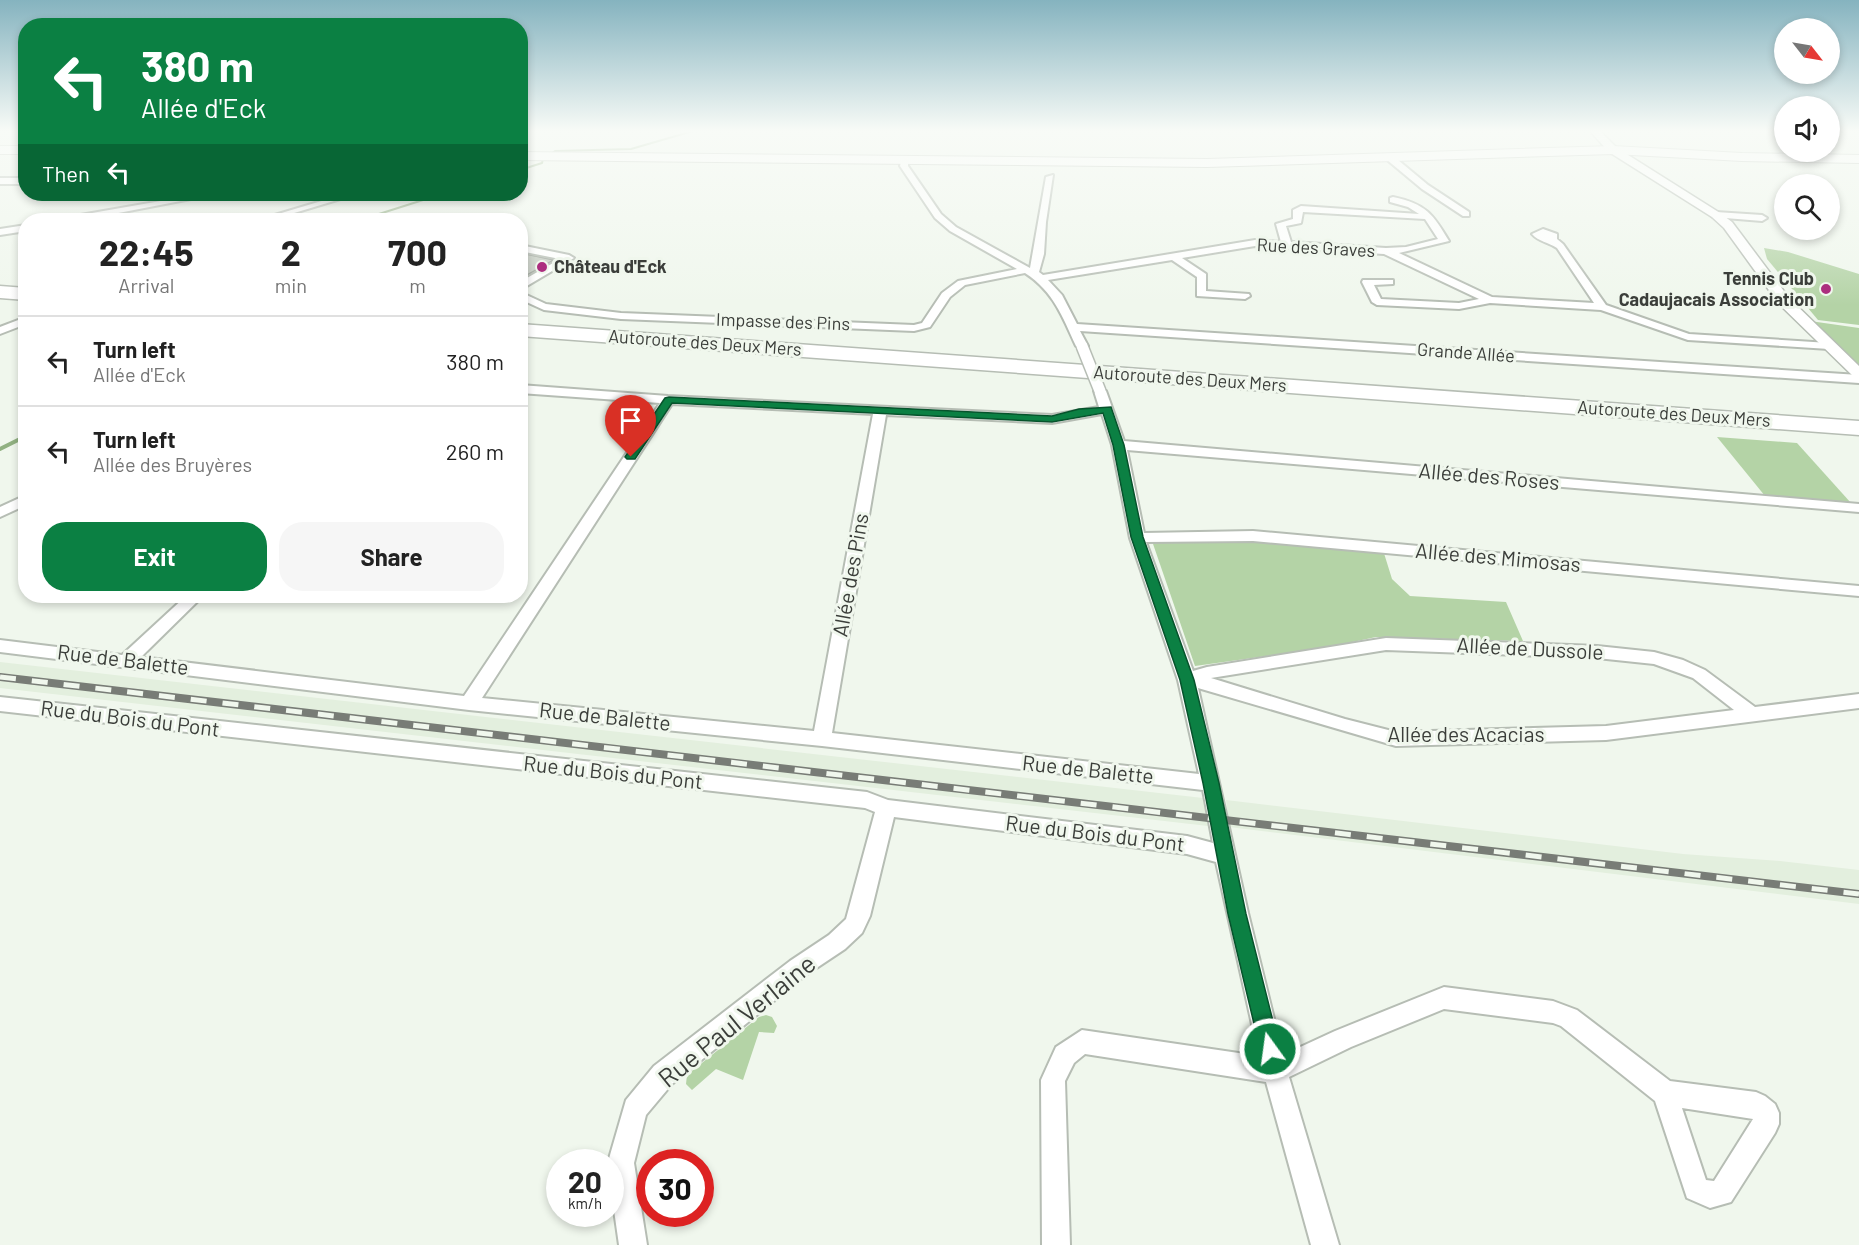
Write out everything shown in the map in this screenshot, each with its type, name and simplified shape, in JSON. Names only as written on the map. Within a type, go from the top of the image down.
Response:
[{"type":"highway","points":[[0,284],[18,285]]},
{"type":"highway","points":[[0,292],[18,293]]},
{"type":"highway","name":"Autoroute des Deux Mers","points":[[528,322],[1859,417]]},
{"type":"highway","name":"Autoroute des Deux Mers","points":[[528,331],[1859,428]]},
{"type":"street","points":[[919,189],[938,216],[953,229],[1034,274],[1058,295],[1074,327],[1100,391],[1119,445],[1137,537],[1187,680],[1211,783],[1224,855],[1275,1071],[1324,1245]]},
{"type":"street","points":[[1034,274],[1048,189]]},
{"type":"street","points":[[1428,189],[1466,214]]},
{"type":"street","points":[[1676,189],[1716,214],[1728,225],[1784,301],[1859,374]]},
{"type":"street","points":[[1386,251],[1406,250],[1444,241],[1430,217],[1408,202],[1393,200]]},
{"type":"street","points":[[108,213],[174,201]]},
{"type":"street","points":[[286,213],[328,201]]},
{"type":"street","points":[[1287,245],[1281,224],[1298,221],[1298,210],[1301,209],[1430,217]]},
{"type":"street","points":[[1716,214],[1762,218]]},
{"type":"street","points":[[0,232],[18,229]]},
{"type":"street","points":[[1551,239],[1560,246],[1602,307]]},
{"type":"street","name":"Rue des Graves","points":[[1034,274],[1255,243],[1386,251],[1490,300],[1602,307],[1688,337],[1829,346]]},
{"type":"street","points":[[528,249],[565,256],[569,259],[528,282]]},
{"type":"street","points":[[1173,256],[1202,276],[1201,294],[1245,296]]},
{"type":"street","name":"Impasse des Pins","points":[[528,299],[544,307],[621,316],[914,328],[926,325],[946,295],[962,283],[1034,274]]},
{"type":"street","points":[[1389,282],[1367,282],[1377,302],[1459,306],[1490,300]]},
{"type":"street","points":[[0,331],[18,323]]},
{"type":"street","name":"Grande Allée","points":[[1074,327],[1859,379]]},
{"type":"street","points":[[528,390],[669,400],[1052,419],[1107,410]]},
{"type":"street","points":[[469,703],[669,400]]},
{"type":"street","name":"Allée des Pins","points":[[822,739],[880,411]]},
{"type":"street","name":"Allée des Roses","points":[[1119,445],[1859,508]]},
{"type":"street","points":[[0,513],[18,503]]},
{"type":"street","name":"Allée des Mimosas","points":[[1137,537],[1253,536],[1859,591]]},
{"type":"street","points":[[127,660],[188,603]]},
{"type":"street","name":"Allée de Dussole","points":[[1187,680],[1207,673],[1386,644],[1598,652],[1654,658],[1677,664],[1699,674],[1752,714]]},
{"type":"street","name":"Rue de Balette","points":[[0,646],[469,703],[822,739],[1211,783]]},
{"type":"street","name":"Allée des Acacias","points":[[1187,680],[1220,686],[1370,734],[1396,739],[1606,733],[1752,714]]},
{"type":"street","points":[[1752,714],[1859,701]]},
{"type":"street","name":"Rue du Bois du Pont","points":[[0,704],[867,800],[886,808],[1187,845],[1224,855]]},
{"type":"street","name":"Rue Paul Verlaine","points":[[633,1245],[621,1163],[635,1109],[663,1075],[798,968],[837,942],[854,926],[859,916],[886,808]]},
{"type":"street","points":[[1056,1245],[1053,1080],[1065,1055],[1082,1042],[1275,1071],[1444,998],[1553,1012],[1569,1018],[1665,1093],[1756,1104],[1766,1113],[1766,1124],[1722,1193],[1710,1195],[1696,1189],[1665,1093]]},
{"type":"shaded area","points":[[0,662],[1203,798],[1208,826],[0,688]]},
{"type":"shaded area","points":[[1226,800],[1683,854],[1780,861],[1859,870],[1859,904],[1229,827]]},
{"type":"green space","points":[[1764,248],[1788,252],[1859,274],[1859,325],[1818,320],[1767,259]]},
{"type":"green space","points":[[1803,320],[1859,328],[1859,374]]},
{"type":"green space","points":[[1717,437],[1797,443],[1851,503],[1765,496]]},
{"type":"green space","points":[[1257,538],[1383,550],[1392,579],[1410,596],[1506,602],[1523,641],[1376,637],[1324,648],[1195,666],[1152,541]]},
{"type":"green space","points":[[766,1015],[772,1017],[777,1026],[774,1033],[759,1032],[743,1080],[716,1069],[692,1090],[686,1084],[687,1075],[759,1017]]},
{"type":"building","points":[[528,254],[554,260],[528,275]]},
{"type":"waterway","points":[[382,213],[420,201]]},
{"type":"waterway","points":[[0,449],[18,440]]},
{"type":"railway","points":[[0,677],[1859,894]]},
{"type":"place","name":"Château d'Eck","points":[[542,267]]},
{"type":"place","name":"Tennis Club Cadaujacais Association","points":[[1826,289]]},
{"type":"route","points":[[631,457],[669,400],[1052,419],[1107,410],[1119,445],[1137,537],[1187,680],[1211,783],[1237,914],[1270,1049]]}]
